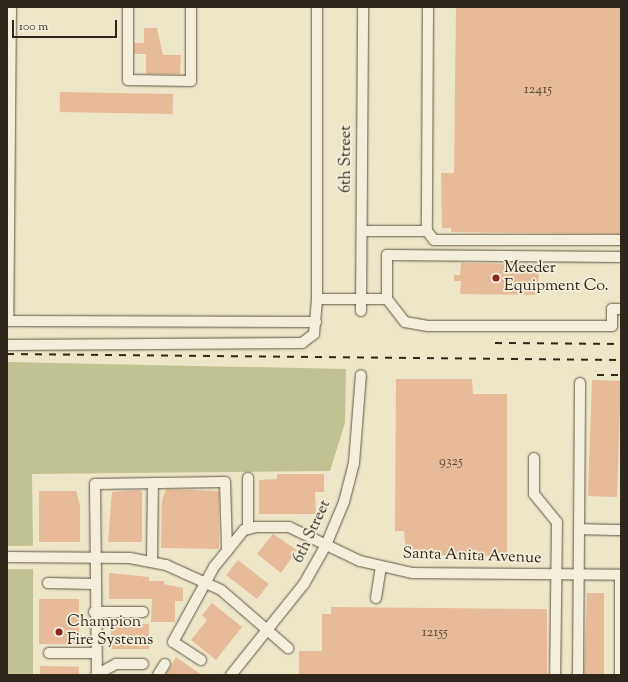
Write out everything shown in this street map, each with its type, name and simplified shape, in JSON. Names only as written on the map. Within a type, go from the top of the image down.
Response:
[{"type":"street","points":[[11,7],[8,321],[316,322]]},
{"type":"street","points":[[128,7],[128,80],[191,80],[191,7]]},
{"type":"street","points":[[7,345],[302,343],[314,334],[317,299],[317,7]]},
{"type":"street","name":"6th Street","points":[[361,311],[363,7]]},
{"type":"street","points":[[428,7],[427,231],[434,240],[621,240]]},
{"type":"street","points":[[362,231],[427,231]]},
{"type":"street","points":[[621,257],[387,255],[387,299],[405,322],[428,326],[612,326],[612,309],[621,309]]},
{"type":"street","points":[[317,299],[387,299]]},
{"type":"street","name":"6th Street","points":[[231,675],[304,584],[326,545],[344,502],[354,463],[361,375]]},
{"type":"street","points":[[578,675],[580,383]]},
{"type":"street","points":[[534,458],[534,494],[556,522],[555,675]]},
{"type":"street","points":[[201,660],[173,642],[226,551],[248,529],[248,478]]},
{"type":"street","points":[[143,664],[116,664],[96,675],[94,612],[95,484],[224,482],[226,551]]},
{"type":"street","points":[[152,561],[153,483]]},
{"type":"street","name":"Santa Anita Avenue","points":[[248,529],[289,527],[326,545],[381,568],[428,574],[620,574]]},
{"type":"street","points":[[579,529],[621,530]]},
{"type":"street","points":[[7,556],[94,557],[152,561],[207,582],[268,628],[288,648]]},
{"type":"street","points":[[376,598],[381,568]]},
{"type":"street","points":[[620,574],[620,675]]},
{"type":"street","points":[[48,583],[94,584]]},
{"type":"street","points":[[94,612],[144,612]]},
{"type":"street","points":[[49,653],[95,653]]},
{"type":"street","points":[[158,675],[165,664]]},
{"type":"green space","points":[[7,362],[346,369],[345,423],[330,471],[32,474],[33,546],[7,546]]},
{"type":"green space","points":[[7,569],[33,569],[33,675],[7,675]]},
{"type":"building","points":[[456,7],[621,7],[621,234],[451,232],[451,228],[442,228],[441,173],[454,173]]},
{"type":"building","points":[[144,28],[157,28],[163,55],[181,55],[180,74],[146,74],[146,54],[134,54],[134,43],[144,43]]},
{"type":"building","points":[[60,92],[173,94],[173,114],[60,112]]},
{"type":"building","name":"Meeder Equipment Co.","points":[[461,263],[539,264],[538,295],[460,294],[461,281],[454,281],[454,275],[460,275]]},
{"type":"building","points":[[396,379],[472,379],[473,394],[507,394],[507,556],[406,555],[404,531],[395,531]]},
{"type":"building","points":[[592,380],[621,381],[617,497],[588,496]]},
{"type":"building","points":[[277,474],[324,474],[324,492],[315,492],[316,514],[259,514],[259,480],[277,479]]},
{"type":"building","points":[[166,489],[219,491],[219,549],[161,548],[162,500]]},
{"type":"building","points":[[139,490],[142,492],[142,542],[108,542],[112,492]]},
{"type":"building","points":[[39,491],[76,491],[80,505],[80,542],[39,542]]},
{"type":"building","points":[[273,534],[297,550],[281,573],[257,554]]},
{"type":"building","points":[[238,560],[269,584],[257,599],[226,575]]},
{"type":"building","points":[[109,573],[149,577],[149,581],[164,581],[164,584],[183,588],[183,601],[175,601],[175,622],[151,622],[152,599],[109,599]]},
{"type":"building","points":[[587,593],[604,593],[604,675],[584,675]]},
{"type":"building","points":[[39,599],[79,599],[79,644],[39,644]]},
{"type":"building","points":[[212,603],[242,627],[216,660],[191,640],[207,620],[202,615]]},
{"type":"building","points":[[331,607],[547,609],[547,675],[299,675],[299,651],[322,651],[322,614],[331,614]]},
{"type":"building","points":[[111,624],[149,624],[149,649],[111,649]]},
{"type":"building","points":[[176,657],[202,675],[166,675]]},
{"type":"building","points":[[40,666],[79,667],[79,675],[40,675]]},
{"type":"railway","points":[[495,343],[621,344]]},
{"type":"railway","points":[[7,354],[621,360]]},
{"type":"railway","points":[[597,375],[621,375]]},
{"type":"place","name":"Meeder Equipment Co.","points":[[496,278]]},
{"type":"place","name":"Champion Fire Systems","points":[[59,632]]}]
